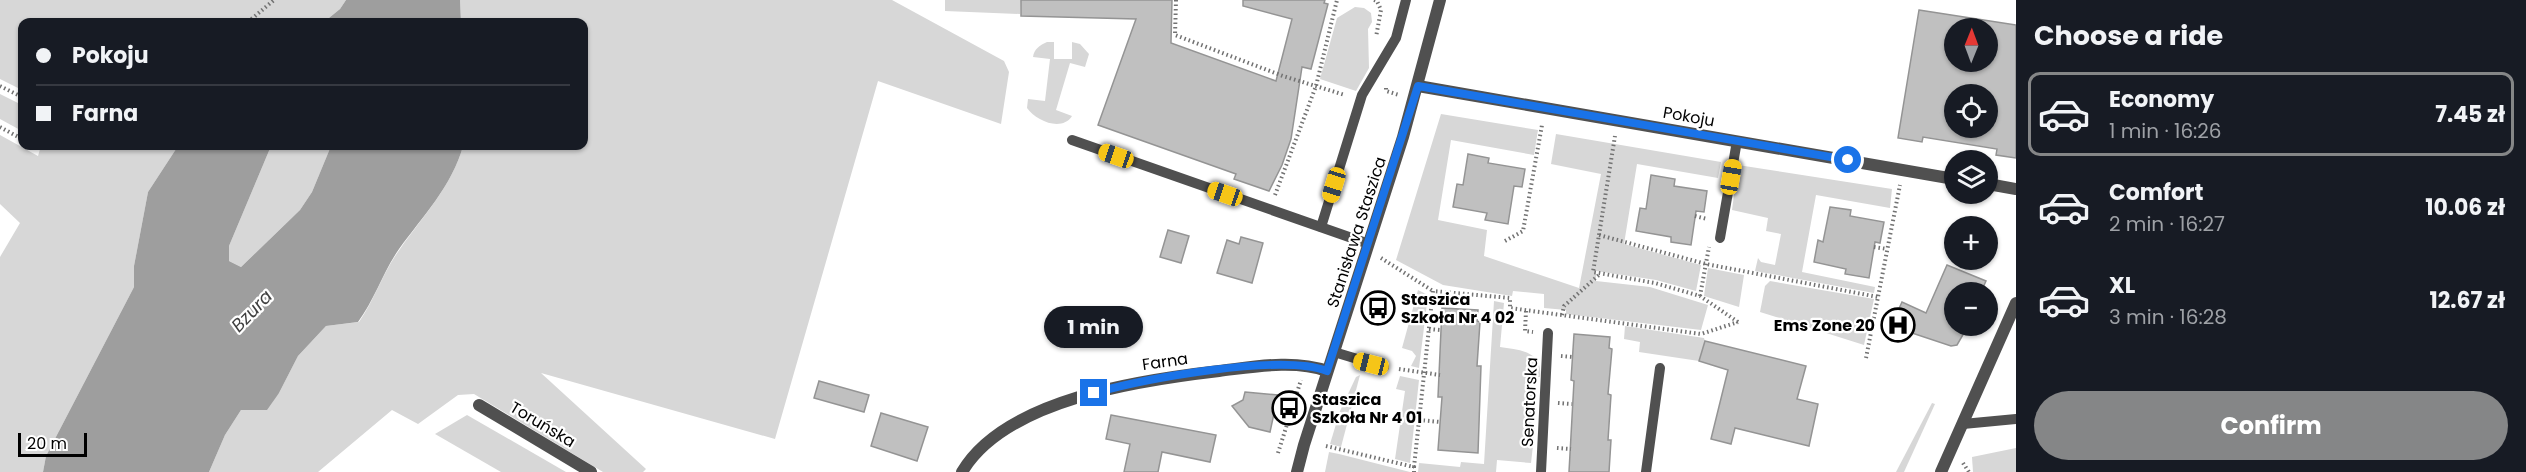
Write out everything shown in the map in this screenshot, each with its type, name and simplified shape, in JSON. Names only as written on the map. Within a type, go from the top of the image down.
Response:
[{"type":"street","name":"Stanisława Staszica","points":[[1298,472],[1327,371],[1418,86],[1440,0]]},
{"type":"street","name":"Pokoju","points":[[1418,86],[1944,177]]},
{"type":"street","points":[[1998,186],[2016,189]]},
{"type":"street","points":[[1941,472],[2016,303]]},
{"type":"street","name":"Farna","points":[[962,472],[979,448],[1014,424],[1076,398],[1130,383],[1246,367],[1306,365],[1327,371]]},
{"type":"street","name":"Toruńska","points":[[478,405],[591,472]]},
{"type":"lane","points":[[1321,227],[1360,100],[1396,38],[1406,0]]},
{"type":"lane","points":[[1072,140],[1321,227],[1367,249]]},
{"type":"lane","points":[[1720,238],[1737,141]]},
{"type":"lane","name":"Senatorska","points":[[1541,472],[1548,333]]},
{"type":"lane","points":[[1334,352],[1384,367]]},
{"type":"lane","points":[[1646,472],[1660,369]]},
{"type":"lane","points":[[1963,424],[2016,419]]},
{"type":"path","points":[[253,18],[274,0]]},
{"type":"path","points":[[1176,0],[1174,35],[1360,100]]},
{"type":"path","points":[[1269,209],[1316,86],[1337,0]]},
{"type":"path","points":[[0,86],[18,95]]},
{"type":"path","points":[[1505,241],[1523,231],[1543,124]]},
{"type":"path","points":[[0,127],[18,137]]},
{"type":"path","points":[[1367,249],[1433,291],[1510,298],[1510,308],[1701,334],[1738,321],[1700,296],[1655,283],[1593,272],[1615,136]]},
{"type":"path","points":[[1866,358],[1900,183]]},
{"type":"path","points":[[1599,235],[1706,264],[1878,297]]},
{"type":"path","points":[[1874,247],[1887,249]]},
{"type":"path","points":[[1562,315],[1564,306],[1600,274]]},
{"type":"path","points":[[1326,446],[1414,470],[1433,291]]},
{"type":"path","points":[[1429,329],[1440,330]]},
{"type":"path","points":[[1278,453],[1306,365]]},
{"type":"path","points":[[1384,367],[1440,375]]},
{"type":"path","points":[[1555,402],[1572,404]]},
{"type":"path","points":[[1419,420],[1440,422]]},
{"type":"path","points":[[1551,447],[1571,449]]},
{"type":"path","points":[[1962,462],[1969,472]]},
{"type":"shaded area","points":[[0,0],[346,0],[340,9],[329,18],[18,18],[18,88],[0,79]]},
{"type":"shaded area","points":[[460,0],[892,0],[1004,61],[1009,72],[1001,124],[878,81],[775,439],[541,373],[646,469],[643,472],[603,472],[474,394],[458,395],[418,424],[392,410],[318,472],[209,472],[225,435],[241,410],[279,393],[298,356],[326,326],[359,322],[394,258],[452,174],[462,150],[588,150],[588,18],[461,18]]},
{"type":"shaded area","points":[[945,0],[1021,0],[1020,14],[945,11]]},
{"type":"shaded area","points":[[1355,7],[1364,8],[1371,13],[1372,22],[1368,29],[1369,68],[1356,91],[1320,79],[1337,18]]},
{"type":"shaded area","points":[[1047,42],[1054,42],[1054,59],[1072,59],[1072,42],[1080,44],[1089,54],[1085,67],[1070,63],[1056,110],[1072,116],[1068,121],[1056,124],[1036,117],[1027,108],[1028,99],[1045,101],[1050,59],[1033,57],[1038,48]]},
{"type":"shaded area","points":[[0,94],[18,103],[18,129],[0,119]]},
{"type":"shaded area","points":[[1441,114],[1538,130],[1534,155],[1451,140],[1438,220],[1487,230],[1484,256],[1579,288],[1601,174],[1551,164],[1556,134],[1721,162],[1718,178],[1637,164],[1624,244],[1701,265],[1696,291],[1656,280],[1596,271],[1596,281],[1650,287],[1708,305],[1701,330],[1566,314],[1566,310],[1544,308],[1544,294],[1513,291],[1512,296],[1443,285],[1396,260]]},
{"type":"shaded area","points":[[0,135],[18,145],[18,150],[27,150],[38,156],[40,150],[175,150],[148,192],[134,266],[134,287],[46,456],[43,472],[0,472],[0,257],[20,223],[0,204]]},
{"type":"shaded area","points":[[269,150],[329,150],[312,192],[300,210],[241,267],[229,261],[229,246]]},
{"type":"shaded area","points":[[1738,165],[1892,189],[1890,208],[1816,195],[1802,272],[1875,287],[1874,293],[1755,271],[1758,258],[1761,262],[1775,265],[1781,234],[1766,231],[1768,218],[1732,210]]},
{"type":"shaded area","points":[[1708,268],[1744,275],[1739,307],[1704,296]]},
{"type":"shaded area","points":[[1770,281],[1874,299],[1864,345],[1760,312],[1765,286]]},
{"type":"shaded area","points":[[1418,290],[1428,295],[1419,368],[1411,366],[1416,356],[1412,351],[1402,348]]},
{"type":"shaded area","points":[[1494,301],[1504,303],[1500,347],[1529,353],[1538,362],[1540,368],[1540,377],[1536,377],[1531,427],[1535,428],[1531,463],[1497,460],[1496,472],[1418,472],[1419,463],[1460,467],[1461,462],[1484,464]]},
{"type":"shaded area","points":[[1625,326],[1704,338],[1699,361],[1639,352],[1640,342],[1624,339]]},
{"type":"shaded area","points":[[1360,375],[1341,447],[1330,444],[1340,411],[1356,377]]},
{"type":"shaded area","points":[[1400,376],[1419,380],[1410,463],[1395,459],[1405,391],[1396,389]]},
{"type":"shaded area","points":[[1932,403],[1935,404],[1904,472],[1896,472]]},
{"type":"shaded area","points":[[467,415],[566,472],[501,472],[435,434]]},
{"type":"shaded area","points":[[2016,448],[2016,472],[1973,472],[1972,457]]},
{"type":"shaded area","points":[[1329,452],[1339,454],[1410,472],[1325,472]]},
{"type":"water","points":[[346,0],[460,0],[461,18],[329,18],[340,9]]},
{"type":"water","name":"Bzura","points":[[175,150],[269,150],[229,246],[229,261],[241,267],[300,210],[312,192],[329,150],[462,150],[452,174],[436,200],[393,258],[358,322],[326,326],[298,356],[279,393],[267,410],[241,410],[225,435],[209,472],[43,472],[46,456],[134,287],[134,266],[148,192]]},
{"type":"building","points":[[1021,0],[1172,0],[1171,43],[1276,81],[1292,19],[1243,6],[1243,0],[1325,0],[1324,3],[1328,4],[1311,69],[1302,67],[1291,139],[1282,165],[1269,191],[1234,179],[1236,174],[1098,125],[1136,19],[1021,16]]},
{"type":"building","points":[[1919,10],[1971,18],[1944,18],[1944,72],[1998,72],[1998,22],[2016,25],[2016,158],[1998,155],[1997,149],[1923,137],[1922,142],[1898,138]]},
{"type":"building","points":[[1468,154],[1489,158],[1488,163],[1525,169],[1522,187],[1514,186],[1508,224],[1485,220],[1487,213],[1453,207],[1457,184],[1463,185]]},
{"type":"building","points":[[1651,175],[1675,179],[1674,186],[1707,191],[1704,212],[1696,211],[1691,245],[1671,242],[1671,237],[1636,231],[1640,208],[1646,209]]},
{"type":"building","points":[[1830,207],[1851,210],[1850,216],[1884,222],[1880,243],[1875,242],[1869,278],[1845,274],[1846,269],[1814,262],[1818,240],[1823,242]]},
{"type":"building","points":[[1168,230],[1189,236],[1181,263],[1160,257]]},
{"type":"building","points":[[1241,237],[1263,243],[1252,283],[1217,273],[1227,240],[1239,244]]},
{"type":"building","points":[[1945,270],[1959,270],[1986,281],[1944,282],[1944,336],[1962,336],[1957,345],[1951,346],[1891,326],[1902,302],[1926,313]]},
{"type":"building","points":[[1442,308],[1478,310],[1477,321],[1480,322],[1477,366],[1481,366],[1478,453],[1438,450],[1442,397],[1438,397]]},
{"type":"building","points":[[1574,334],[1610,337],[1609,348],[1612,349],[1608,394],[1611,395],[1608,440],[1611,440],[1609,472],[1569,472]]},
{"type":"building","points":[[1705,341],[1806,366],[1797,399],[1818,404],[1809,446],[1735,428],[1731,444],[1711,439],[1728,370],[1699,361]]},
{"type":"building","points":[[819,381],[869,395],[864,412],[814,398]]},
{"type":"building","points":[[1245,392],[1278,395],[1270,432],[1249,427],[1232,406],[1243,400]]},
{"type":"building","points":[[881,413],[928,427],[917,461],[871,446]]},
{"type":"building","points":[[1111,415],[1216,435],[1210,462],[1162,452],[1158,472],[1124,472],[1130,444],[1106,439]]},
{"type":"place","name":"Staszica Szkoła Nr 4 02","points":[[1378,308]]},
{"type":"place","name":"Ems Zone 20","points":[[1898,325]]},
{"type":"place","name":"Staszica Szkoła Nr 4 01","points":[[1289,408]]},
{"type":"route","points":[[1094,393],[1130,383],[1246,367],[1306,365],[1327,371],[1418,86],[1848,160]]}]
